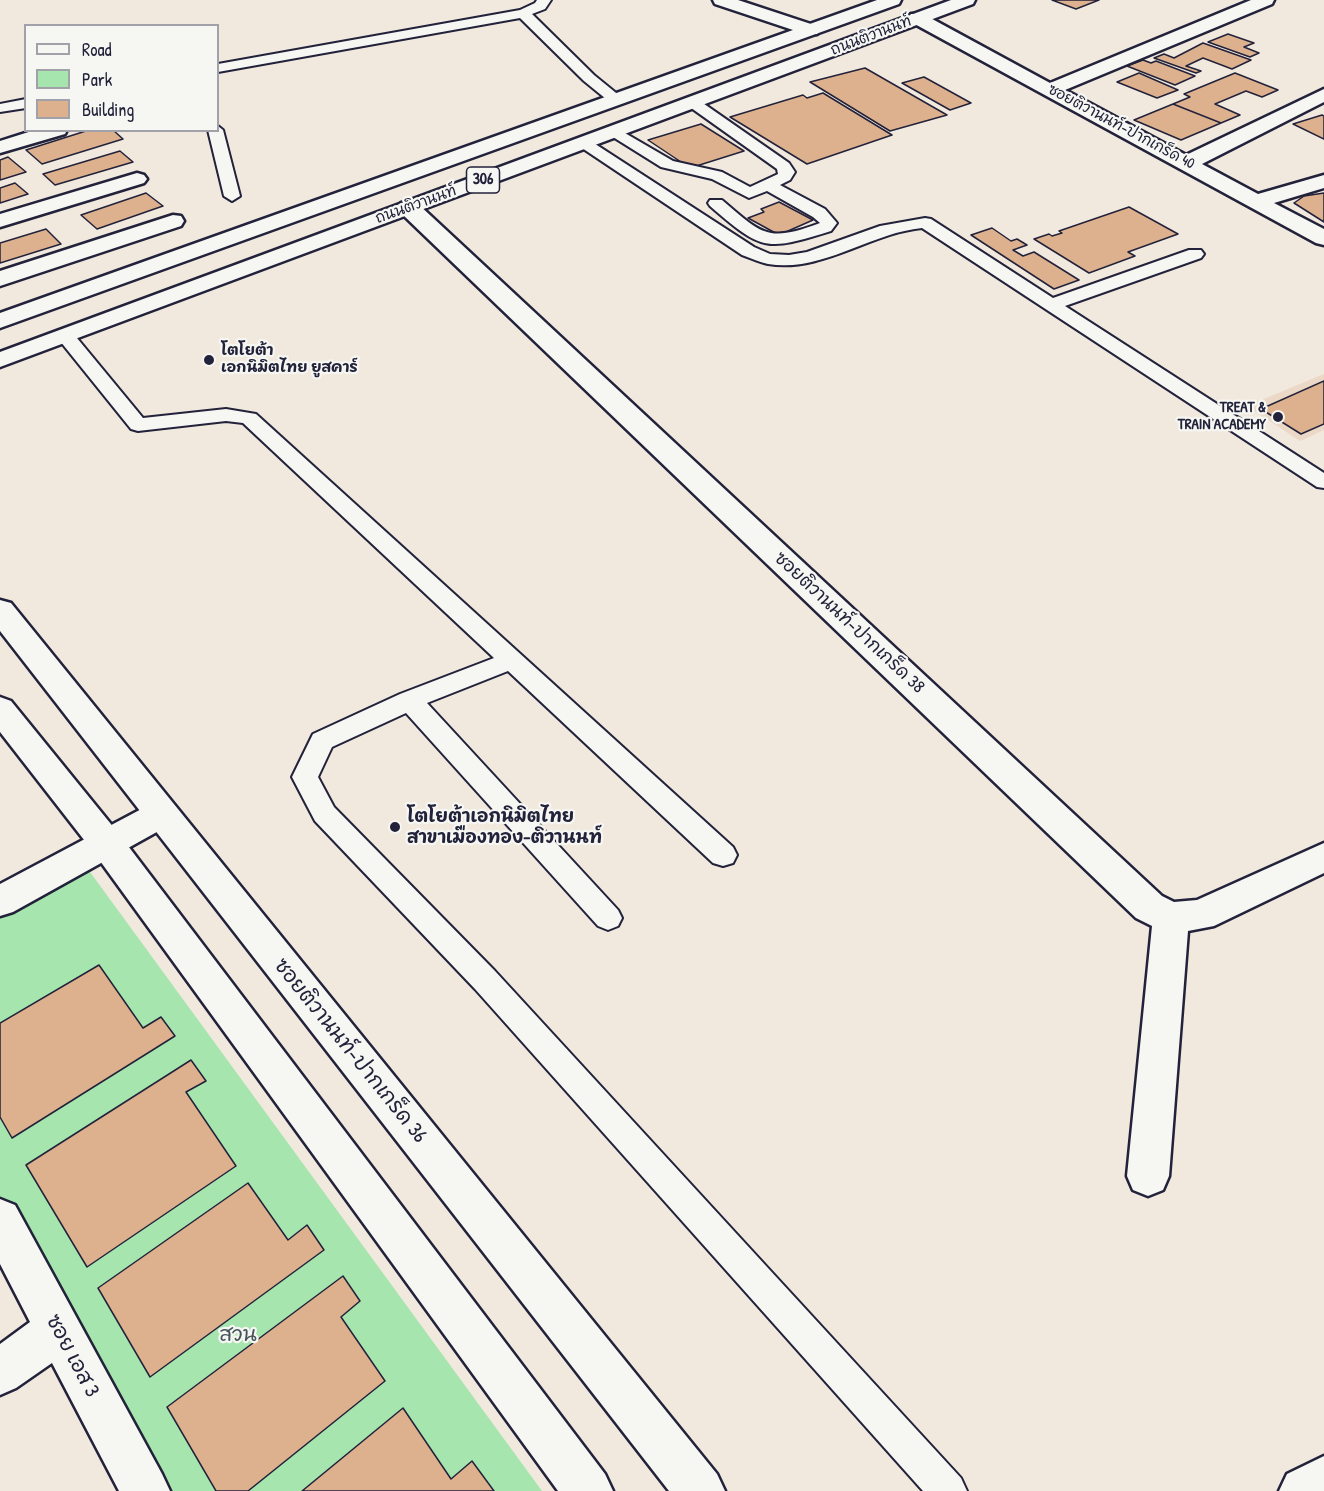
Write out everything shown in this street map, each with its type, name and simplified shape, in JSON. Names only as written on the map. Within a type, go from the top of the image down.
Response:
[{"type":"street","points":[[721,0],[812,30]]},
{"type":"street","points":[[770,0],[880,32]]},
{"type":"street","name":"ถนนติวานนท์","points":[[0,321],[893,0]]},
{"type":"street","name":"ถนนติวานนท์","points":[[0,360],[967,0]]},
{"type":"street","points":[[1051,89],[1266,0]]},
{"type":"street","name":"ซอยติวานนท์-ปากเกร็ด 40","points":[[917,18],[1324,238]]},
{"type":"street","points":[[1187,163],[1324,94]]},
{"type":"street","points":[[0,147],[51,132]]},
{"type":"street","points":[[0,221],[137,178]]},
{"type":"street","points":[[1257,201],[1324,181]]},
{"type":"street","name":"ซอยติวานนท์-ปากเกร็ด 38","points":[[409,208],[1149,907],[1171,918]]},
{"type":"street","points":[[0,279],[173,222]]},
{"type":"street","name":"ซอยติวานนท์-ปากเกร็ด 36","points":[[5,624],[161,814],[700,1491]]},
{"type":"street","points":[[0,709],[107,844],[588,1491]]},
{"type":"street","points":[[0,902],[161,814]]},
{"type":"street","points":[[1148,1176],[1171,918],[1201,915],[1324,857]]},
{"type":"street","name":"ซอย เอส 3","points":[[0,1220],[145,1491]]},
{"type":"street","points":[[0,1372],[58,1329]]},
{"type":"street","points":[[1304,1491],[1324,1480]]},
{"type":"lane","points":[[219,68],[523,13],[540,6],[544,0]]},
{"type":"lane","points":[[523,13],[589,78],[616,100]]},
{"type":"lane","points":[[613,132],[667,164],[694,172],[716,175],[749,193],[784,177],[787,172],[783,166],[692,102]]},
{"type":"lane","points":[[0,108],[24,103]]},
{"type":"lane","points":[[216,132],[232,196]]},
{"type":"lane","points":[[584,142],[748,251],[770,259],[794,259],[853,242],[899,225],[925,223],[1324,482]]},
{"type":"lane","points":[[716,203],[757,236],[768,240],[780,240],[825,227],[829,223],[819,213],[768,184]]},
{"type":"lane","points":[[1051,305],[1195,254]]},
{"type":"lane","points":[[65,336],[138,425],[226,415],[249,418],[723,855]]},
{"type":"lane","points":[[513,660],[409,700],[322,741],[305,777],[324,814],[485,980],[948,1491]]},
{"type":"lane","points":[[409,700],[608,918]]},
{"type":"shaded area","points":[[1324,374],[1324,430],[1300,441],[1247,406]]},
{"type":"green space","name":"สวน","points":[[82,861],[542,1491],[148,1491],[0,1217],[0,904]]},
{"type":"building","points":[[1052,0],[1099,0],[1076,9]]},
{"type":"building","points":[[1228,34],[1254,43],[1244,47],[1259,53],[1250,57],[1208,42]]},
{"type":"building","points":[[1203,43],[1251,60],[1232,69],[1203,58],[1186,66],[1201,71],[1196,73],[1154,58],[1164,54],[1174,58]]},
{"type":"building","points":[[1143,60],[1151,63],[1156,61],[1195,76],[1175,85],[1127,66]]},
{"type":"building","points":[[865,68],[947,115],[890,131],[810,82]]},
{"type":"building","points":[[1139,73],[1178,90],[1157,98],[1117,82]]},
{"type":"building","points":[[1235,73],[1278,90],[1262,97],[1246,91],[1215,104],[1240,115],[1221,123],[1173,104],[1190,97],[1184,94]]},
{"type":"building","points":[[924,77],[971,103],[950,110],[902,83]]},
{"type":"building","points":[[823,93],[892,135],[807,164],[730,117],[803,95],[807,98]]},
{"type":"building","points":[[1173,104],[1221,123],[1181,140],[1134,120]]},
{"type":"building","points":[[1324,116],[1324,139],[1293,124]]},
{"type":"building","points":[[701,124],[744,151],[690,168],[648,140]]},
{"type":"building","points":[[83,132],[115,132],[123,139],[42,164],[26,150]]},
{"type":"building","points":[[120,151],[133,162],[55,185],[43,174]]},
{"type":"building","points":[[8,157],[26,172],[0,180],[0,160]]},
{"type":"building","points":[[15,183],[28,194],[0,203],[0,188]]},
{"type":"building","points":[[146,193],[163,206],[97,229],[81,215]]},
{"type":"building","points":[[1324,193],[1324,222],[1294,203],[1304,196]]},
{"type":"building","points":[[779,202],[813,220],[779,235],[748,218],[764,212],[761,209]]},
{"type":"building","points":[[1129,207],[1178,234],[1128,252],[1135,256],[1089,273],[1034,239],[1062,233],[1059,231]]},
{"type":"building","points":[[992,228],[1011,241],[1017,239],[1027,245],[1013,250],[1023,256],[1034,252],[1079,280],[1054,289],[971,235]]},
{"type":"building","points":[[46,229],[61,244],[0,263],[0,243]]},
{"type":"building","points":[[1324,381],[1324,424],[1301,434],[1261,409]]},
{"type":"building","points":[[99,965],[143,1028],[161,1017],[175,1036],[12,1138],[0,1117],[0,1023]]},
{"type":"building","points":[[191,1060],[206,1081],[186,1092],[236,1166],[87,1267],[26,1165]]},
{"type":"building","points":[[248,1183],[288,1240],[307,1225],[324,1250],[150,1377],[98,1288]]},
{"type":"building","points":[[343,1276],[360,1301],[341,1317],[385,1381],[248,1491],[216,1491],[167,1407]]},
{"type":"building","points":[[403,1408],[451,1479],[472,1461],[494,1491],[302,1491]]},
{"type":"place","name":"โตโยต้า เอกนิมิตไทย ยูสคาร์","points":[[209,360]]},
{"type":"place","name":"TREAT & TRAIN ACADEMY","points":[[1278,417]]},
{"type":"place","name":"โตโยต้าเอกนิมิตไทย สาขาเมืองทอง-ติวานนท์","points":[[395,827]]}]
